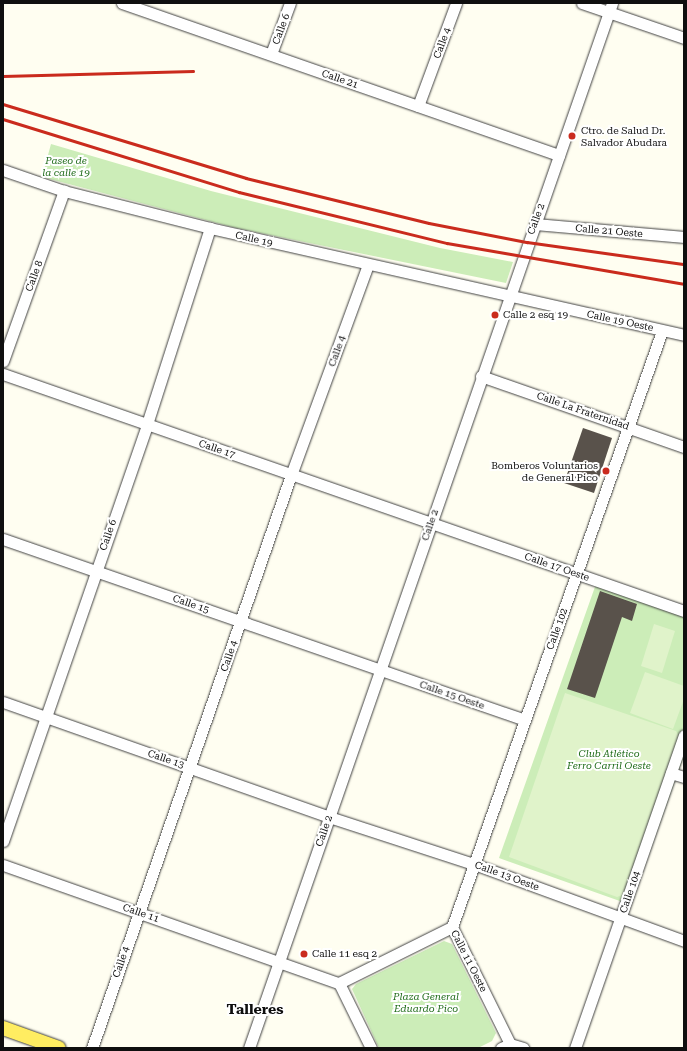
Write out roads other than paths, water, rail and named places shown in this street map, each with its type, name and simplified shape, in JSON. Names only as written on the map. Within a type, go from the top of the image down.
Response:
[{"type":"main road","points":[[3,1028],[59,1048]]},
{"type":"street","name":"Calle 6","points":[[271,54],[290,3]]},
{"type":"street","name":"Calle 4","points":[[418,106],[456,3]]},
{"type":"street","points":[[582,3],[611,8],[684,38]]},
{"type":"street","name":"Calle 21","points":[[126,4],[559,155]]},
{"type":"street","name":"Calle 2","points":[[249,1048],[508,297],[611,8]]},
{"type":"street","name":"Calle 19","points":[[3,170],[64,191],[210,228],[508,297]]},
{"type":"street","name":"Calle 8","points":[[3,361],[64,191]]},
{"type":"street","name":"Calle 21 Oeste","points":[[535,224],[684,237]]},
{"type":"street","name":"Calle 6","points":[[3,841],[147,424],[210,228]]},
{"type":"street","name":"Calle 4","points":[[92,1048],[138,912],[241,622],[291,474],[368,265]]},
{"type":"street","name":"Calle 19 Oeste","points":[[508,297],[684,335]]},
{"type":"street","name":"Calle 102","points":[[452,927],[662,331]]},
{"type":"street","name":"Calle 17","points":[[3,374],[430,523]]},
{"type":"street","name":"Calle La Fraternidad","points":[[481,376],[684,447]]},
{"type":"street","name":"Calle 17 Oeste","points":[[430,523],[684,612]]},
{"type":"street","name":"Calle 15","points":[[3,539],[380,670]]},
{"type":"street","name":"Calle 15 Oeste","points":[[380,670],[525,720]]},
{"type":"street","name":"Calle 13","points":[[3,702],[329,817]]},
{"type":"street","name":"Calle 104","points":[[575,1048],[684,735]]},
{"type":"street","points":[[671,773],[684,777]]},
{"type":"street","name":"Calle 13 Oeste","points":[[329,817],[474,864],[684,941]]},
{"type":"street","name":"Calle 11","points":[[3,865],[279,961]]},
{"type":"street","name":"Calle 11 Oeste","points":[[339,982],[452,927],[505,1046],[523,1048]]},
{"type":"street","points":[[279,961],[339,982],[371,1048]]},
{"type":"railway","points":[[3,76],[193,71]]},
{"type":"railway","points":[[3,104],[246,178],[429,223],[527,242],[684,264]]},
{"type":"railway","points":[[3,119],[239,192],[447,243],[684,284]]},
{"type":"place","name":"Ctro. de Salud Dr. Salvador Abudara","points":[[572,136]]},
{"type":"place","name":"Calle 2 esq 19","points":[[495,315]]},
{"type":"place","name":"Bomberos Voluntarios de General Pico","points":[[606,471]]},
{"type":"place","name":"Calle 11 esq 2","points":[[304,954]]},
{"type":"district","name":"Talleres","points":[[255,1009]]},
{"type":"park label","name":"Paseo de la calle 19","points":[[66,166]]},
{"type":"park label","name":"Club Atlético Ferro Carril Oeste","points":[[609,758]]},
{"type":"park label","name":"Plaza General Eduardo Pico","points":[[426,1002]]}]
